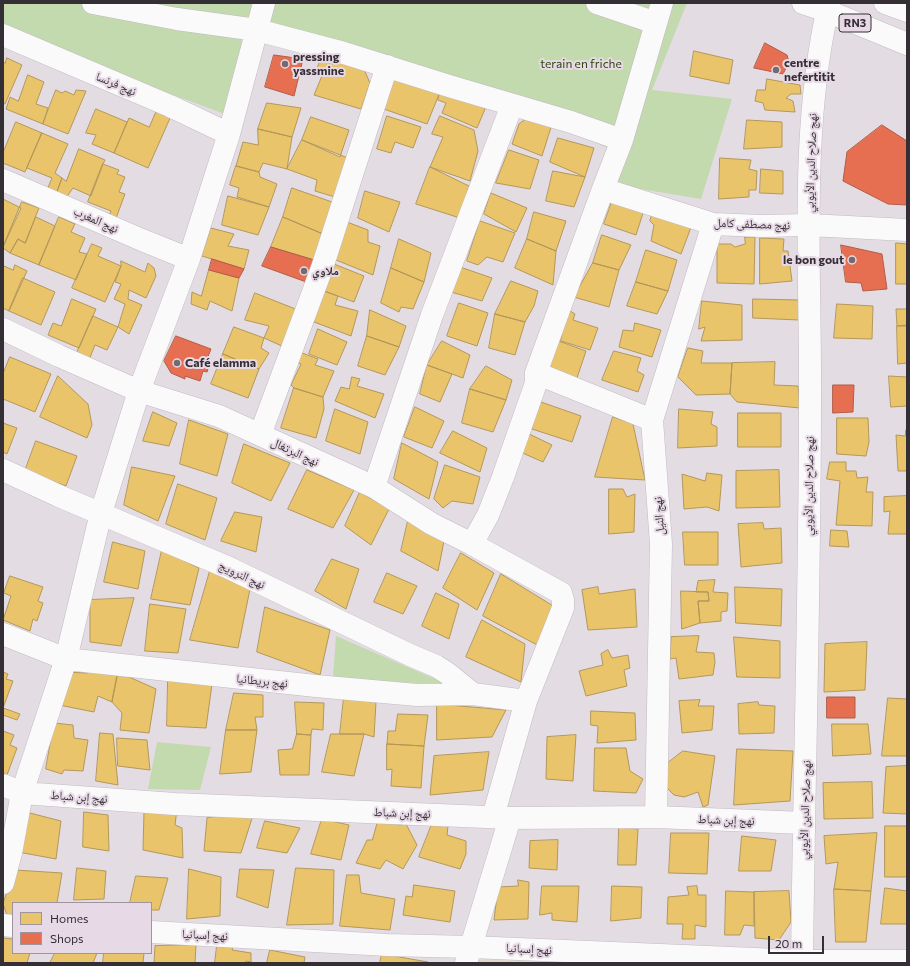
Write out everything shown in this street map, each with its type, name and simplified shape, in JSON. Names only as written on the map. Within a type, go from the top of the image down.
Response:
[{"type":"street","points":[[93,3],[177,19],[257,30],[344,53],[571,122],[622,140]]},
{"type":"street","points":[[3,883],[11,853],[12,789],[66,659],[101,513],[139,390],[189,259],[229,134],[264,3]]},
{"type":"street","points":[[472,544],[488,515],[503,477],[536,383],[536,373],[622,140],[659,13],[597,3]]},
{"type":"street","name":"RN3","points":[[803,3],[828,7],[907,44]]},
{"type":"street","name":"RN3","points":[[885,3],[907,12]]},
{"type":"street","name":"نهج صلاح الدين الأيوبي","points":[[802,962],[810,397],[808,225],[816,76],[819,49],[828,7]]},
{"type":"street","name":"نهج فرنسا","points":[[3,35],[170,106],[229,134]]},
{"type":"street","points":[[260,435],[322,268],[387,66]]},
{"type":"street","points":[[374,487],[432,315],[512,105]]},
{"type":"street","name":"نهج المغرب","points":[[3,180],[189,259]]},
{"type":"street","name":"نهج مصطفى كامل","points":[[603,190],[713,224],[761,226],[808,225],[907,230]]},
{"type":"street","name":"نهج النيل","points":[[656,817],[661,544],[652,420],[713,224]]},
{"type":"street","name":"نهج البرتغال","points":[[3,329],[59,356],[139,390],[219,416],[374,487],[432,524],[472,544],[560,593],[563,600],[563,608],[526,701]]},
{"type":"street","points":[[536,373],[652,420]]},
{"type":"street","name":"نهج النرويج","points":[[3,470],[59,496],[226,567],[436,666],[458,680],[473,694]]},
{"type":"street","name":"نهج بريطانيا","points":[[3,634],[66,659],[316,686],[417,695],[473,694],[526,701]]},
{"type":"street","points":[[469,955],[501,818],[526,701]]},
{"type":"street","name":"نهج إبن شباط","points":[[12,789],[175,804],[501,818],[656,817],[804,823]]},
{"type":"street","name":"نهج إسبانيا","points":[[152,932],[387,945],[469,955],[802,962],[907,961]]},
{"type":"shaded area","points":[[475,959],[678,963],[474,963]]},
{"type":"green space","name":"terain en friche","points":[[3,3],[687,3],[652,90],[732,99],[701,199],[598,182],[608,148],[446,81],[263,39],[241,120],[3,32]]},
{"type":"green space","points":[[336,636],[449,685],[333,678]]},
{"type":"green space","points":[[157,742],[211,747],[200,790],[148,789]]},
{"type":"building: Homes","points":[[694,51],[733,60],[729,84],[690,76]]},
{"type":"building: Homes","points":[[322,55],[362,65],[370,83],[361,109],[314,95],[324,71],[317,70]]},
{"type":"building: Homes","points":[[7,58],[22,65],[5,104],[3,103],[3,62],[5,63]]},
{"type":"building: Homes","points":[[28,75],[44,82],[36,104],[48,108],[43,124],[6,109],[10,97],[18,101]]},
{"type":"building: Homes","points":[[403,78],[442,87],[427,124],[378,107],[390,81]]},
{"type":"building: Homes","points":[[767,79],[800,85],[801,94],[791,94],[786,98],[793,101],[795,112],[765,110],[763,103],[755,101],[757,90],[765,90]]},
{"type":"building: Homes","points":[[442,87],[478,97],[485,109],[477,128],[442,113],[446,103],[438,100]]},
{"type":"building: Homes","points":[[56,90],[62,93],[65,91],[74,95],[76,90],[86,91],[68,134],[43,124]]},
{"type":"building: Homes","points":[[267,103],[301,108],[292,137],[258,129]]},
{"type":"building: Homes","points":[[96,109],[127,122],[114,153],[92,144],[96,135],[86,133]]},
{"type":"building: Homes","points":[[157,110],[171,116],[148,168],[114,153],[129,118],[149,127]]},
{"type":"building: Homes","points":[[387,116],[421,127],[413,148],[395,142],[391,153],[377,149]]},
{"type":"building: Homes","points":[[440,116],[474,130],[478,151],[470,181],[430,167],[443,137],[432,134]]},
{"type":"building: Homes","points":[[531,116],[552,124],[542,156],[512,144],[519,124]]},
{"type":"building: Homes","points":[[311,117],[349,130],[340,157],[302,140]]},
{"type":"building: Homes","points":[[747,120],[782,122],[782,147],[744,149]]},
{"type":"building: Homes","points":[[16,122],[42,133],[25,172],[3,163],[3,153]]},
{"type":"building: Homes","points":[[258,129],[292,137],[287,169],[263,163],[259,172],[236,166],[243,142],[258,145]]},
{"type":"building: Homes","points":[[42,133],[68,144],[55,173],[62,178],[56,194],[47,190],[52,178],[27,168]]},
{"type":"building: Homes","points":[[558,138],[594,148],[585,177],[550,162]]},
{"type":"building: Homes","points":[[302,140],[348,158],[335,197],[315,191],[317,180],[287,169]]},
{"type":"building: Homes","points":[[79,149],[105,160],[91,196],[73,188],[66,198],[56,194],[62,178],[66,181]]},
{"type":"building: Homes","points":[[509,150],[539,160],[530,189],[496,183]]},
{"type":"building: Homes","points":[[720,158],[751,160],[749,169],[757,171],[756,190],[749,190],[749,197],[719,199]]},
{"type":"building: Homes","points":[[103,164],[119,170],[117,174],[125,177],[119,192],[125,194],[115,221],[108,218],[111,211],[88,202]]},
{"type":"building: Homes","points":[[236,166],[259,172],[260,177],[277,184],[269,207],[237,197],[239,188],[230,185]]},
{"type":"building: Homes","points":[[430,167],[469,186],[460,218],[416,204]]},
{"type":"building: Homes","points":[[761,169],[783,171],[783,194],[760,193]]},
{"type":"building: Homes","points":[[553,171],[585,177],[574,207],[546,201]]},
{"type":"building: Homes","points":[[292,188],[335,203],[323,234],[283,217]]},
{"type":"building: Homes","points":[[365,191],[400,202],[389,232],[358,218]]},
{"type":"building: Homes","points":[[491,193],[527,208],[516,232],[484,214]]},
{"type":"building: Homes","points":[[228,196],[269,207],[258,235],[222,225]]},
{"type":"building: Homes","points":[[3,199],[21,208],[3,247]]},
{"type":"building: Homes","points":[[613,199],[644,210],[636,235],[604,224]]},
{"type":"building: Homes","points":[[22,202],[39,208],[25,243],[18,239],[10,253],[3,247]]},
{"type":"building: Homes","points":[[654,209],[693,222],[681,254],[651,241],[654,225],[650,221]]},
{"type":"building: Homes","points":[[534,212],[566,221],[556,251],[527,239]]},
{"type":"building: Homes","points":[[36,217],[55,226],[39,265],[10,253],[18,239],[25,243]]},
{"type":"building: Homes","points":[[59,217],[75,224],[71,232],[85,238],[79,252],[87,254],[76,280],[39,265]]},
{"type":"building: Homes","points":[[283,217],[323,234],[314,260],[271,247]]},
{"type":"building: Homes","points":[[480,221],[515,233],[503,262],[487,257],[478,265],[467,261]]},
{"type":"building: Homes","points":[[347,222],[368,230],[368,242],[380,246],[373,275],[336,260]]},
{"type":"building: Homes","points":[[211,228],[234,234],[228,246],[249,250],[244,269],[202,256]]},
{"type":"building: Homes","points":[[602,235],[631,245],[619,270],[593,263]]},
{"type":"building: Homes","points":[[745,237],[755,237],[754,284],[717,283],[717,244],[731,244],[735,247],[745,244]]},
{"type":"building: Homes","points":[[760,238],[784,239],[783,251],[788,251],[792,281],[760,284]]},
{"type":"building: Homes","points":[[399,239],[431,253],[424,282],[391,268]]},
{"type":"building: Homes","points":[[527,239],[556,251],[553,285],[515,268]]},
{"type":"building: Homes","points":[[896,243],[907,244],[907,284],[896,284]]},
{"type":"building: Homes","points":[[92,244],[102,248],[98,256],[121,266],[105,302],[72,288]]},
{"type":"building: Homes","points":[[646,250],[677,260],[668,291],[636,282]]},
{"type":"building: Homes","points":[[121,261],[145,272],[148,263],[154,268],[156,276],[146,298],[129,290],[128,299],[142,305],[129,334],[118,327],[125,304],[114,299],[121,284],[115,282],[121,266]]},
{"type":"building: Homes","points":[[593,263],[619,270],[609,307],[570,296],[578,289]]},
{"type":"building: Homes","points":[[334,264],[364,276],[354,302],[324,291]]},
{"type":"building: Homes","points":[[15,265],[27,271],[9,311],[3,308],[3,269],[4,266],[13,270]]},
{"type":"building: Homes","points":[[460,267],[492,278],[482,301],[451,292]]},
{"type":"building: Homes","points":[[391,268],[424,282],[413,309],[401,307],[399,312],[381,303]]},
{"type":"building: Homes","points":[[209,270],[239,278],[232,311],[210,301],[207,310],[191,304],[192,292],[201,296]]},
{"type":"building: Homes","points":[[23,278],[55,292],[41,325],[9,311]]},
{"type":"building: Homes","points":[[511,281],[538,291],[534,306],[525,322],[495,314]]},
{"type":"building: Homes","points":[[636,282],[668,291],[657,314],[627,306]]},
{"type":"building: Homes","points":[[324,291],[338,296],[335,305],[358,311],[351,336],[314,322]]},
{"type":"building: Homes","points":[[255,293],[298,310],[284,347],[264,338],[269,326],[245,320]]},
{"type":"building: Homes","points":[[72,299],[96,309],[79,348],[48,335],[53,323],[61,326]]},
{"type":"building: Homes","points":[[753,299],[800,300],[799,320],[753,318]]},
{"type":"building: Homes","points":[[702,301],[742,305],[742,340],[701,341],[705,327],[699,329]]},
{"type":"building: Homes","points":[[459,303],[488,313],[477,346],[447,336]]},
{"type":"building: Homes","points":[[907,303],[907,325],[897,326],[896,309],[906,309]]},
{"type":"building: Homes","points":[[837,304],[873,306],[872,339],[834,338]]},
{"type":"building: Homes","points":[[567,309],[575,314],[573,320],[598,328],[590,350],[561,341]]},
{"type":"building: Homes","points":[[370,310],[406,326],[399,347],[367,336]]},
{"type":"building: Homes","points":[[495,314],[525,322],[515,355],[489,348]]},
{"type":"building: Homes","points":[[93,316],[118,327],[107,350],[95,345],[89,360],[76,355]]},
{"type":"building: Homes","points":[[635,323],[661,330],[652,357],[619,347],[623,330],[633,331]]},
{"type":"building: Homes","points":[[897,326],[907,326],[907,363],[898,364]]},
{"type":"building: Homes","points":[[234,327],[264,338],[261,348],[269,353],[259,369],[223,354]]},
{"type":"building: Homes","points":[[318,329],[347,342],[337,365],[309,354]]},
{"type":"building: Homes","points":[[367,336],[399,347],[385,375],[358,366]]},
{"type":"building: Homes","points":[[553,339],[586,351],[576,381],[542,370]]},
{"type":"building: Homes","points":[[442,341],[470,355],[463,378],[427,365]]},
{"type":"building: Homes","points":[[688,348],[703,351],[701,363],[732,363],[730,394],[696,395],[678,377]]},
{"type":"building: Homes","points":[[297,351],[318,359],[315,365],[334,371],[323,397],[294,388],[291,385],[301,364],[294,361]]},
{"type":"building: Homes","points":[[614,351],[641,358],[637,371],[644,375],[638,392],[602,380]]},
{"type":"building: Homes","points":[[223,354],[259,369],[248,398],[211,384]]},
{"type":"building: Homes","points":[[10,357],[51,374],[35,412],[3,399],[3,374]]},
{"type":"building: Homes","points":[[775,362],[774,385],[798,386],[800,408],[737,402],[730,394],[732,363]]},
{"type":"building: Homes","points":[[427,365],[452,374],[440,402],[420,394]]},
{"type":"building: Homes","points":[[486,366],[512,380],[506,400],[470,389]]},
{"type":"building: Homes","points":[[58,376],[88,404],[92,425],[87,438],[40,417]]},
{"type":"building: Homes","points":[[889,376],[907,377],[907,406],[891,407]]},
{"type":"building: Homes","points":[[352,377],[360,379],[357,386],[384,394],[375,418],[335,401],[341,387],[349,389]]},
{"type":"building: Homes","points":[[294,388],[323,397],[324,409],[316,438],[281,428]]},
{"type":"building: Homes","points":[[470,389],[506,400],[493,432],[462,423]]},
{"type":"building: Homes","points":[[541,402],[581,416],[572,442],[532,429]]},
{"type":"building: Homes","points":[[415,407],[444,421],[432,448],[404,437]]},
{"type":"building: Homes","points":[[335,409],[368,422],[360,454],[326,441]]},
{"type":"building: Homes","points":[[679,409],[713,412],[711,424],[717,427],[717,446],[678,448]]},
{"type":"building: Homes","points":[[153,412],[177,423],[169,446],[143,441]]},
{"type":"building: Homes","points":[[738,413],[781,413],[781,447],[738,447]]},
{"type":"building: Homes","points":[[613,417],[633,424],[645,480],[595,477]]},
{"type":"building: Homes","points":[[837,418],[868,418],[869,442],[866,456],[837,454]]},
{"type":"building: Homes","points":[[189,420],[228,434],[217,476],[180,464]]},
{"type":"building: Homes","points":[[3,423],[17,428],[7,454],[3,452]]},
{"type":"building: Homes","points":[[906,430],[907,471],[898,471],[896,435],[905,436]]},
{"type":"building: Homes","points":[[453,431],[487,448],[480,472],[440,453]]},
{"type":"building: Homes","points":[[525,432],[552,445],[543,462],[518,451]]},
{"type":"building: Homes","points":[[36,441],[77,456],[66,486],[25,471]]},
{"type":"building: Homes","points":[[402,443],[438,462],[429,499],[394,479]]},
{"type":"building: Homes","points":[[244,444],[290,463],[271,501],[232,483]]},
{"type":"building: Homes","points":[[830,462],[846,462],[846,471],[856,471],[857,478],[868,477],[866,492],[873,492],[872,526],[836,525],[840,481],[827,479]]},
{"type":"building: Homes","points":[[445,465],[480,477],[473,504],[452,501],[443,508],[434,499]]},
{"type":"building: Homes","points":[[132,467],[175,476],[158,521],[124,505]]},
{"type":"building: Homes","points":[[307,470],[354,490],[333,528],[288,509]]},
{"type":"building: Homes","points":[[779,470],[780,507],[736,508],[736,471]]},
{"type":"building: Homes","points":[[707,473],[722,475],[719,511],[707,507],[684,509],[682,474],[705,481]]},
{"type":"building: Homes","points":[[178,484],[217,498],[205,540],[166,524]]},
{"type":"building: Homes","points":[[609,489],[623,489],[627,497],[635,494],[634,532],[609,534]]},
{"type":"building: Homes","points":[[360,492],[389,509],[371,545],[345,526]]},
{"type":"building: Homes","points":[[907,496],[907,534],[888,534],[890,511],[884,512],[884,497]]},
{"type":"building: Homes","points":[[235,512],[262,517],[256,552],[221,541]]},
{"type":"building: Homes","points":[[408,521],[444,541],[438,571],[401,551]]},
{"type":"building: Homes","points":[[763,523],[764,529],[781,528],[782,563],[741,567],[738,524]]},
{"type":"building: Homes","points":[[831,530],[847,531],[849,547],[830,546]]},
{"type":"building: Homes","points":[[683,532],[718,532],[718,565],[685,565]]},
{"type":"building: Homes","points":[[113,542],[145,551],[138,589],[104,582]]},
{"type":"building: Homes","points":[[162,550],[199,568],[190,605],[151,599]]},
{"type":"building: Homes","points":[[461,553],[494,573],[477,610],[443,588]]},
{"type":"building: Homes","points":[[332,559],[359,569],[346,609],[315,591]]},
{"type":"building: Homes","points":[[210,571],[250,589],[238,648],[190,640]]},
{"type":"building: Homes","points":[[387,573],[417,586],[403,614],[374,602]]},
{"type":"building: Homes","points":[[501,574],[555,607],[539,646],[483,616]]},
{"type":"building: Homes","points":[[10,576],[43,587],[38,601],[43,603],[37,621],[33,619],[30,631],[3,620],[11,596],[4,593]]},
{"type":"building: Homes","points":[[715,580],[713,592],[728,593],[727,611],[721,612],[721,621],[700,623],[698,601],[709,601],[708,592],[696,592],[698,581]]},
{"type":"building: Homes","points":[[598,587],[599,594],[635,589],[637,627],[588,630],[582,590]]},
{"type":"building: Homes","points":[[735,587],[782,589],[781,626],[736,623]]},
{"type":"building: Homes","points":[[681,591],[708,592],[709,601],[698,601],[700,623],[682,629]]},
{"type":"building: Homes","points":[[436,593],[459,604],[449,639],[422,626]]},
{"type":"building: Homes","points":[[134,598],[121,646],[90,642],[90,600]]},
{"type":"building: Homes","points":[[150,604],[186,609],[178,653],[145,651]]},
{"type":"building: Homes","points":[[265,607],[330,630],[320,675],[257,652]]},
{"type":"building: Homes","points":[[482,620],[525,644],[521,682],[466,657]]},
{"type":"building: Homes","points":[[699,636],[696,652],[714,653],[715,662],[713,675],[679,679],[676,658],[670,659],[671,637]]},
{"type":"building: Homes","points":[[734,637],[780,641],[780,678],[737,677]]},
{"type":"building: Homes","points":[[867,642],[865,690],[824,692],[825,644]]},
{"type":"building: Homes","points":[[608,650],[612,658],[628,655],[630,668],[624,670],[627,686],[586,696],[579,671],[603,665],[601,654]]},
{"type":"building: Homes","points":[[94,664],[118,672],[112,702],[98,696],[94,712],[59,705],[63,672],[87,673]]},
{"type":"building: Homes","points":[[3,672],[8,674],[6,679],[13,681],[3,708]]},
{"type":"building: Homes","points":[[118,672],[156,689],[149,733],[120,730],[122,713],[112,702]]},
{"type":"building: Homes","points":[[168,679],[212,684],[206,728],[167,726]]},
{"type":"building: Homes","points":[[234,693],[263,695],[263,717],[255,717],[257,730],[226,730]]},
{"type":"building: Homes","points":[[344,697],[376,702],[374,737],[364,734],[340,734]]},
{"type":"building: Homes","points":[[888,698],[907,699],[907,756],[882,756]]},
{"type":"building: Homes","points":[[700,700],[698,706],[714,706],[712,730],[682,733],[679,701]]},
{"type":"building: Homes","points":[[295,702],[324,703],[323,730],[312,729],[311,735],[297,734]]},
{"type":"building: Homes","points":[[758,702],[759,705],[775,706],[774,733],[739,734],[738,704]]},
{"type":"building: Homes","points":[[437,704],[506,710],[492,737],[437,740]]},
{"type":"building: Homes","points":[[3,708],[20,714],[17,720],[3,715]]},
{"type":"building: Homes","points":[[591,711],[635,713],[636,740],[597,743],[598,726],[591,725]]},
{"type":"building: Homes","points":[[398,714],[428,715],[424,746],[387,744],[388,731],[395,731]]},
{"type":"building: Homes","points":[[54,723],[73,725],[74,738],[88,740],[83,771],[64,770],[62,774],[46,769]]},
{"type":"building: Homes","points":[[832,724],[868,724],[871,754],[833,756]]},
{"type":"building: Homes","points":[[226,730],[257,730],[251,772],[220,774]]},
{"type":"building: Homes","points":[[3,731],[14,735],[10,745],[17,748],[7,775],[3,773]]},
{"type":"building: Homes","points":[[100,733],[113,734],[118,785],[96,781]]},
{"type":"building: Homes","points":[[297,734],[311,735],[309,775],[280,775],[278,750],[292,749]]},
{"type":"building: Homes","points":[[331,734],[364,734],[354,776],[322,772]]},
{"type":"building: Homes","points":[[576,735],[573,781],[546,779],[547,737]]},
{"type":"building: Homes","points":[[117,738],[147,740],[150,770],[118,766]]},
{"type":"building: Homes","points":[[387,744],[424,746],[421,788],[391,786],[392,769],[387,770]]},
{"type":"building: Homes","points":[[595,748],[626,748],[630,771],[643,779],[636,793],[594,791]]},
{"type":"building: Homes","points":[[737,749],[793,751],[790,801],[734,805]]},
{"type":"building: Homes","points":[[683,751],[715,756],[708,805],[703,807],[698,792],[684,797],[674,795],[665,786],[664,766]]},
{"type":"building: Homes","points":[[489,752],[483,790],[430,795],[434,756]]},
{"type":"building: Homes","points":[[907,766],[907,814],[883,813],[886,767]]},
{"type":"building: Homes","points":[[872,782],[873,818],[824,819],[823,783]]},
{"type":"building: Homes","points":[[177,809],[175,825],[182,828],[183,858],[143,850],[144,812]]},
{"type":"building: Homes","points":[[26,812],[61,821],[56,859],[18,852]]},
{"type":"building: Homes","points":[[84,812],[108,815],[109,851],[83,847]]},
{"type":"building: Homes","points":[[254,812],[241,853],[204,851],[207,818]]},
{"type":"building: Homes","points":[[322,819],[349,825],[341,860],[311,854]]},
{"type":"building: Homes","points":[[434,819],[448,826],[447,835],[466,841],[466,854],[460,869],[419,857]]},
{"type":"building: Homes","points":[[265,821],[300,828],[287,853],[257,848]]},
{"type":"building: Homes","points":[[378,821],[400,825],[406,824],[417,845],[403,869],[386,860],[380,869],[356,863],[367,840],[372,840]]},
{"type":"building: Homes","points":[[885,826],[907,826],[907,877],[885,877]]},
{"type":"building: Homes","points":[[619,827],[638,829],[636,865],[618,865]]},
{"type":"building: Homes","points":[[671,833],[709,833],[707,874],[669,873]]},
{"type":"building: Homes","points":[[877,833],[871,891],[834,889],[838,862],[826,864],[824,836]]},
{"type":"building: Homes","points":[[742,836],[776,840],[771,871],[739,871]]},
{"type":"building: Homes","points":[[558,840],[557,870],[529,868],[530,841]]},
{"type":"building: Homes","points":[[77,868],[106,871],[104,899],[74,900]]},
{"type":"building: Homes","points":[[296,868],[334,870],[333,924],[287,925]]},
{"type":"building: Homes","points":[[189,869],[221,877],[220,916],[187,919]]},
{"type":"building: Homes","points":[[240,869],[274,870],[268,908],[237,897]]},
{"type":"building: Homes","points":[[15,870],[62,873],[57,902],[12,902],[12,915],[7,915],[3,904]]},
{"type":"building: Homes","points":[[347,875],[359,875],[361,893],[395,899],[390,930],[340,926]]},
{"type":"building: Homes","points":[[136,876],[168,878],[159,910],[152,910],[152,902],[130,902]]},
{"type":"building: Homes","points":[[518,880],[529,882],[528,919],[494,920],[498,887],[518,886]]},
{"type":"building: Homes","points":[[414,885],[455,891],[450,922],[403,915],[406,896],[412,897]]},
{"type":"building: Homes","points":[[542,886],[579,886],[577,922],[552,920],[552,913],[540,915]]},
{"type":"building: Homes","points":[[612,886],[642,887],[641,918],[611,921]]},
{"type":"building: Homes","points":[[697,886],[698,895],[706,895],[706,927],[695,925],[695,939],[682,939],[683,924],[667,924],[668,897],[689,895],[687,887]]},
{"type":"building: Homes","points":[[885,888],[907,891],[907,924],[881,924]]},
{"type":"building: Homes","points":[[834,889],[871,891],[866,942],[836,942]]},
{"type":"building: Homes","points":[[726,891],[754,892],[754,926],[744,925],[740,935],[725,935]]},
{"type":"building: Homes","points":[[789,891],[791,922],[779,940],[755,938],[754,892]]},
{"type":"building: Homes","points":[[3,938],[12,939],[12,954],[30,954],[27,963],[3,963]]},
{"type":"building: Homes","points":[[196,945],[195,963],[154,963],[155,946]]},
{"type":"building: Homes","points":[[217,946],[233,946],[232,950],[251,953],[251,962],[215,963]]},
{"type":"building: Homes","points":[[270,950],[305,957],[304,963],[267,963]]},
{"type":"building: Homes","points":[[54,954],[97,954],[93,963],[50,963]]},
{"type":"building: Homes","points":[[104,954],[144,954],[143,963],[103,963]]},
{"type":"building: Homes","points":[[382,954],[428,962],[380,963]]},
{"type":"building: Shops","points":[[765,43],[787,55],[789,62],[783,74],[754,68]]},
{"type":"building: Shops","points":[[274,55],[303,59],[294,96],[265,87]]},
{"type":"building: Shops","points":[[882,125],[907,141],[907,205],[888,204],[843,181],[847,152]]},
{"type":"building: Shops","points":[[841,245],[882,254],[887,289],[863,291],[861,283],[846,282]]},
{"type":"building: Shops","points":[[271,247],[314,260],[309,283],[262,266]]},
{"type":"building: Shops","points":[[212,259],[244,269],[239,278],[209,270]]},
{"type":"building: Shops","points":[[176,336],[211,349],[207,359],[210,362],[207,372],[203,371],[200,381],[185,376],[185,379],[171,373],[164,361]]},
{"type":"building: Shops","points":[[833,385],[854,385],[853,412],[833,413]]},
{"type":"building: Shops","points":[[827,697],[855,697],[855,718],[827,718]]},
{"type":"place","name":"pressing yassmine","points":[[285,64]]},
{"type":"place","name":"centre nefertitit","points":[[776,70]]},
{"type":"place","name":"le bon gout","points":[[852,260]]},
{"type":"place","name":"ملاوي","points":[[304,271]]},
{"type":"place","name":"Café elamma","points":[[177,363]]}]
